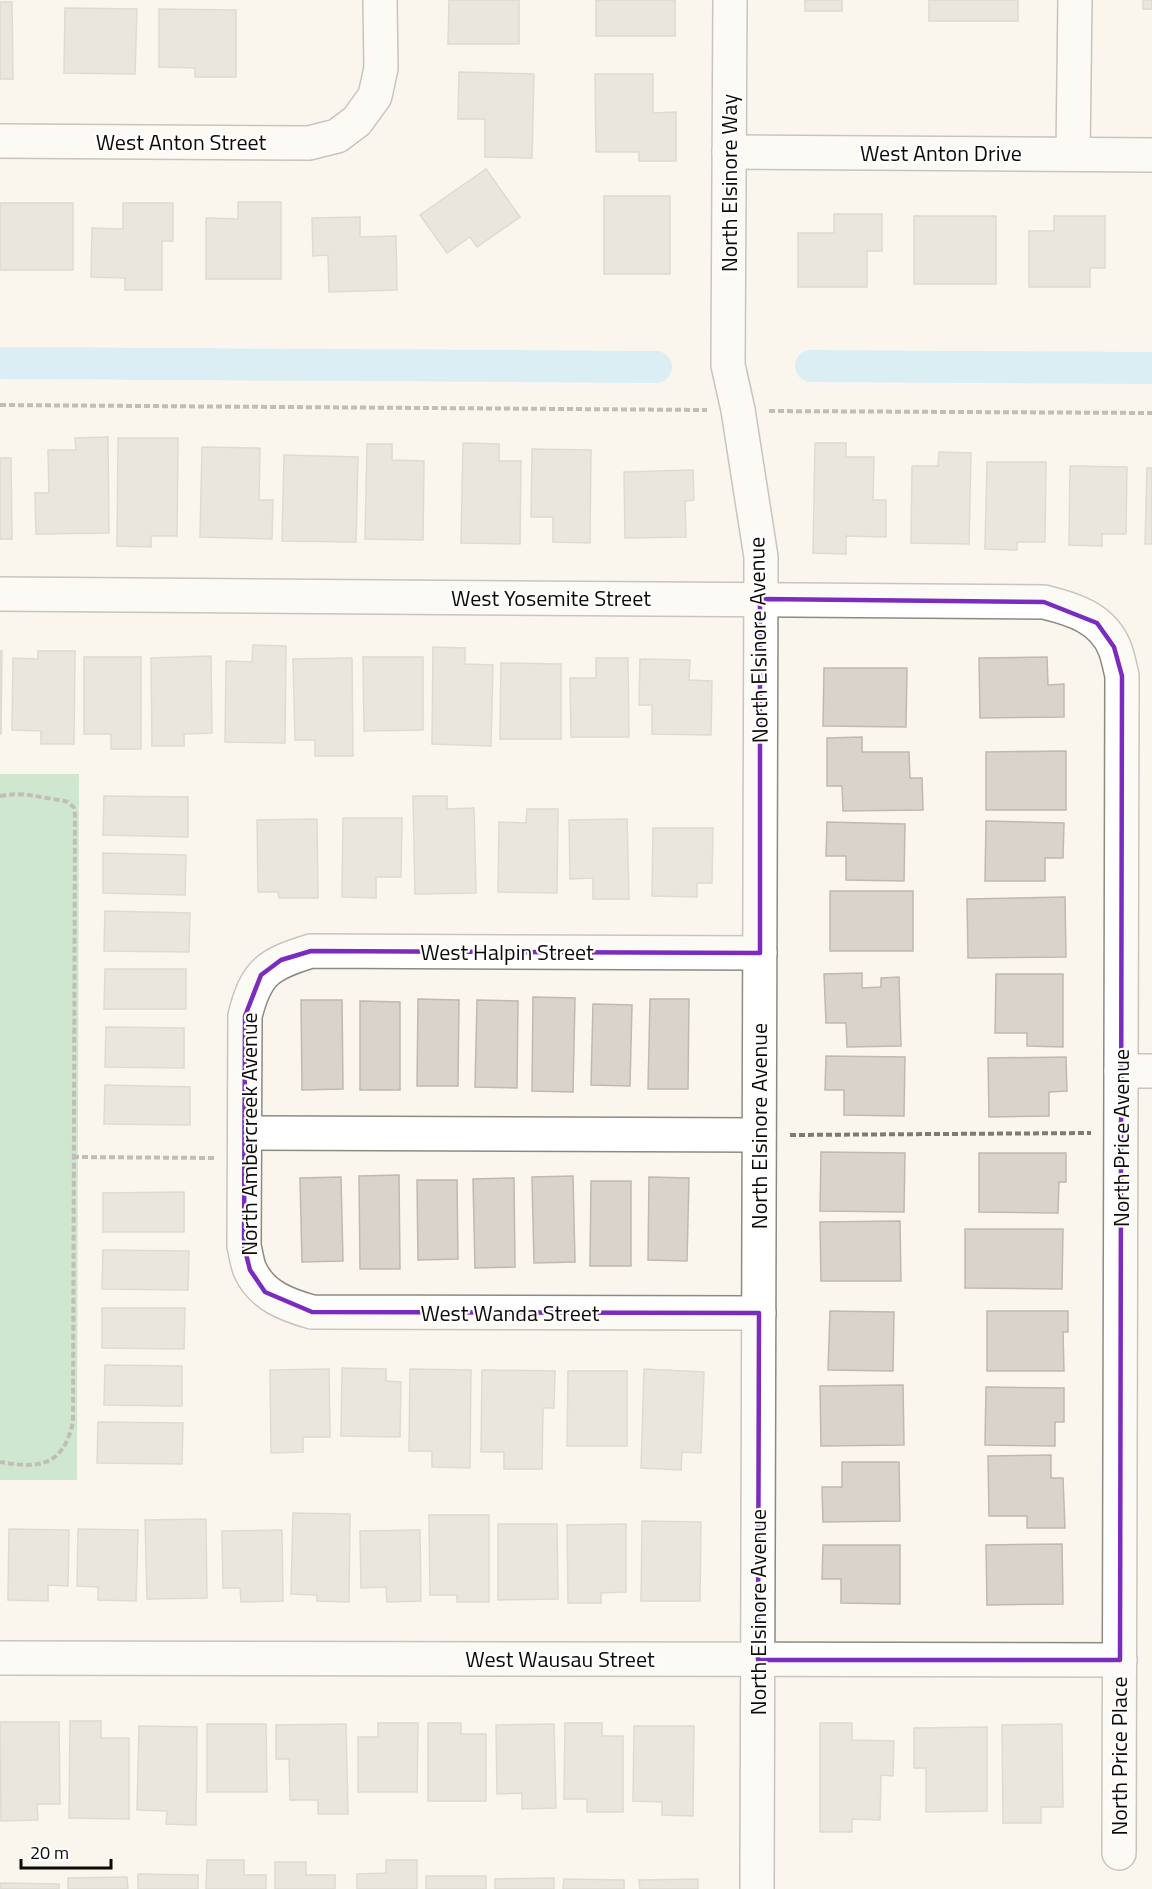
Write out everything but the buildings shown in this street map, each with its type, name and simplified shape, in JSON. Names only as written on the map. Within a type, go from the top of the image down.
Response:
[{"type":"street","name":"West Anton Street","points":[[0,141],[309,144],[337,136],[357,121],[375,96],[381,68],[380,0]]},
{"type":"street","name":"North Elsinore Way","points":[[728,365],[730,0]]},
{"type":"street","points":[[1073,154],[1074,0]]},
{"type":"street","name":"West Anton Drive","points":[[729,152],[1152,154]]},
{"type":"street","name":"North Elsinore Avenue","points":[[728,365],[738,410],[761,557],[757,1889]]},
{"type":"street","name":"West Yosemite Street","points":[[0,594],[1044,602],[1072,609],[1097,623]]},
{"type":"street","name":"North Price Avenue","points":[[1097,623],[1114,647],[1122,676],[1136,1071],[1121,1133],[1120,1660]]},
{"type":"street","name":"West Halpin Street","points":[[261,975],[281,960],[311,951],[760,953]]},
{"type":"street","name":"North Ambercreek Avenue","points":[[261,975],[250,994],[245,1016],[244,1246],[250,1270],[265,1292]]},
{"type":"street","points":[[245,1146],[759,1135]]},
{"type":"street","name":"West Wanda Street","points":[[265,1292],[286,1304],[312,1312],[759,1313]]},
{"type":"street","name":"West Wausau Street","points":[[0,1658],[1120,1660]]},
{"type":"street","name":"North Price Place","points":[[1119,1853],[1120,1660]]},
{"type":"path","points":[[0,405],[1152,413]]},
{"type":"path","points":[[0,795],[30,794],[65,800],[74,808],[74,1409],[71,1429],[65,1446],[58,1454],[36,1466],[0,1462]]},
{"type":"path","points":[[759,1135],[1121,1133]]},
{"type":"path","points":[[73,1157],[245,1146]]},
{"type":"highlighted area","points":[[760,599],[1044,602],[1097,623],[1114,647],[1122,676],[1120,1660],[758,1660],[759,1313],[312,1312],[265,1292],[250,1270],[244,1246],[245,1016],[261,975],[281,960],[311,951],[760,953]]},
{"type":"green space","points":[[0,774],[79,774],[77,1480],[0,1480]]},
{"type":"waterway","points":[[0,363],[656,367]]},
{"type":"waterway","points":[[811,366],[1152,368]]}]
